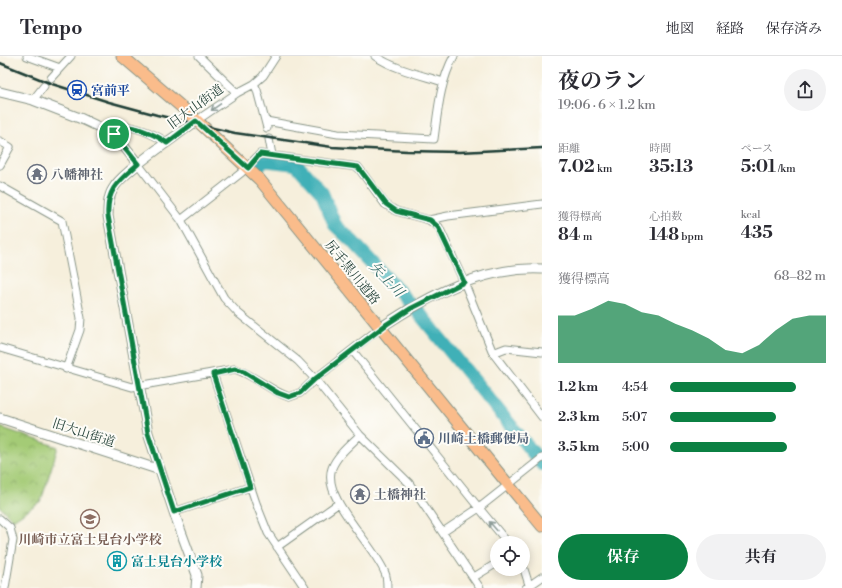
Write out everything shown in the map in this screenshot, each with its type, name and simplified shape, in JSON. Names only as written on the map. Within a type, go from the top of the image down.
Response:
[{"type":"main road","name":"尻手黒川道路","points":[[122,56],[191,115],[260,180],[542,526]]},
{"type":"street","points":[[27,56],[60,68]]},
{"type":"street","points":[[51,78],[72,56]]},
{"type":"street","points":[[199,56],[237,93]]},
{"type":"street","name":"旧大山街道","points":[[196,588],[197,575],[148,433],[108,207],[109,197],[113,188],[138,164],[196,121],[237,93],[254,84],[263,76],[276,56]]},
{"type":"street","points":[[375,56],[380,60],[443,82]]},
{"type":"street","points":[[254,84],[266,124],[338,134],[434,139],[439,98],[443,82],[454,56]]},
{"type":"street","points":[[33,100],[44,86]]},
{"type":"street","points":[[0,92],[33,100],[82,119],[114,134],[181,220],[224,298],[238,313],[298,361],[315,379],[360,435],[409,483],[480,588]]},
{"type":"street","points":[[114,134],[128,127],[148,133],[167,143]]},
{"type":"street","points":[[269,139],[272,155]]},
{"type":"street","points":[[0,141],[10,147],[0,165]]},
{"type":"street","points":[[181,220],[248,168],[260,154],[358,167],[386,204],[396,211],[430,220],[438,227],[464,282],[493,353],[542,417]]},
{"type":"street","points":[[0,186],[62,221],[81,318],[80,330],[66,369]]},
{"type":"street","points":[[430,220],[448,216],[542,204]]},
{"type":"street","points":[[1,350],[132,387],[235,369],[244,372],[278,393],[289,397],[300,393],[315,379],[380,328],[410,309],[464,282],[505,271],[542,269]]},
{"type":"street","points":[[493,353],[506,348],[542,352]]},
{"type":"street","points":[[352,350],[502,536]]},
{"type":"street","points":[[213,374],[250,487],[268,533],[305,588]]},
{"type":"street","name":"旧大山街道","points":[[0,418],[160,470]]},
{"type":"street","points":[[360,435],[338,457],[332,468],[330,479],[332,491],[338,503],[385,573],[387,588]]},
{"type":"street","points":[[443,532],[479,508],[542,458]]},
{"type":"street","points":[[174,512],[250,487]]},
{"type":"street","points":[[277,547],[338,503]]},
{"type":"street","points":[[0,519],[10,528],[13,540],[5,588]]},
{"type":"street","points":[[474,577],[490,567]]},
{"type":"street","points":[[526,576],[529,587],[542,577]]},
{"type":"green space","points":[[0,427],[58,447],[41,501],[13,520],[0,507]]},
{"type":"waterway","name":"矢上川","points":[[257,170],[263,160],[296,164],[322,193],[335,225],[352,241],[419,313],[542,464]]},
{"type":"railway","points":[[0,63],[52,84],[109,102],[235,133],[332,147],[407,151],[460,152],[542,148]]},
{"type":"place","name":"宮前平","points":[[77,90]]},
{"type":"place","name":"八幡神社","points":[[37,174]]},
{"type":"place","name":"川崎土橋郵便局","points":[[424,438]]},
{"type":"place","name":"土橋神社","points":[[360,494]]},
{"type":"place","name":"川崎市立富士見台小学校","points":[[90,519]]},
{"type":"place","name":"富士見台小学校","points":[[117,561]]},
{"type":"route","points":[[196,121],[248,168],[260,154],[358,167],[386,204],[396,211],[430,220],[438,227],[464,282],[410,309],[380,328],[315,379],[300,393],[289,397],[278,393],[244,372],[235,369],[213,374],[250,487],[174,512],[148,433],[108,216],[109,197],[113,188],[138,164],[114,134],[128,127],[148,133],[167,143],[196,121]]}]
